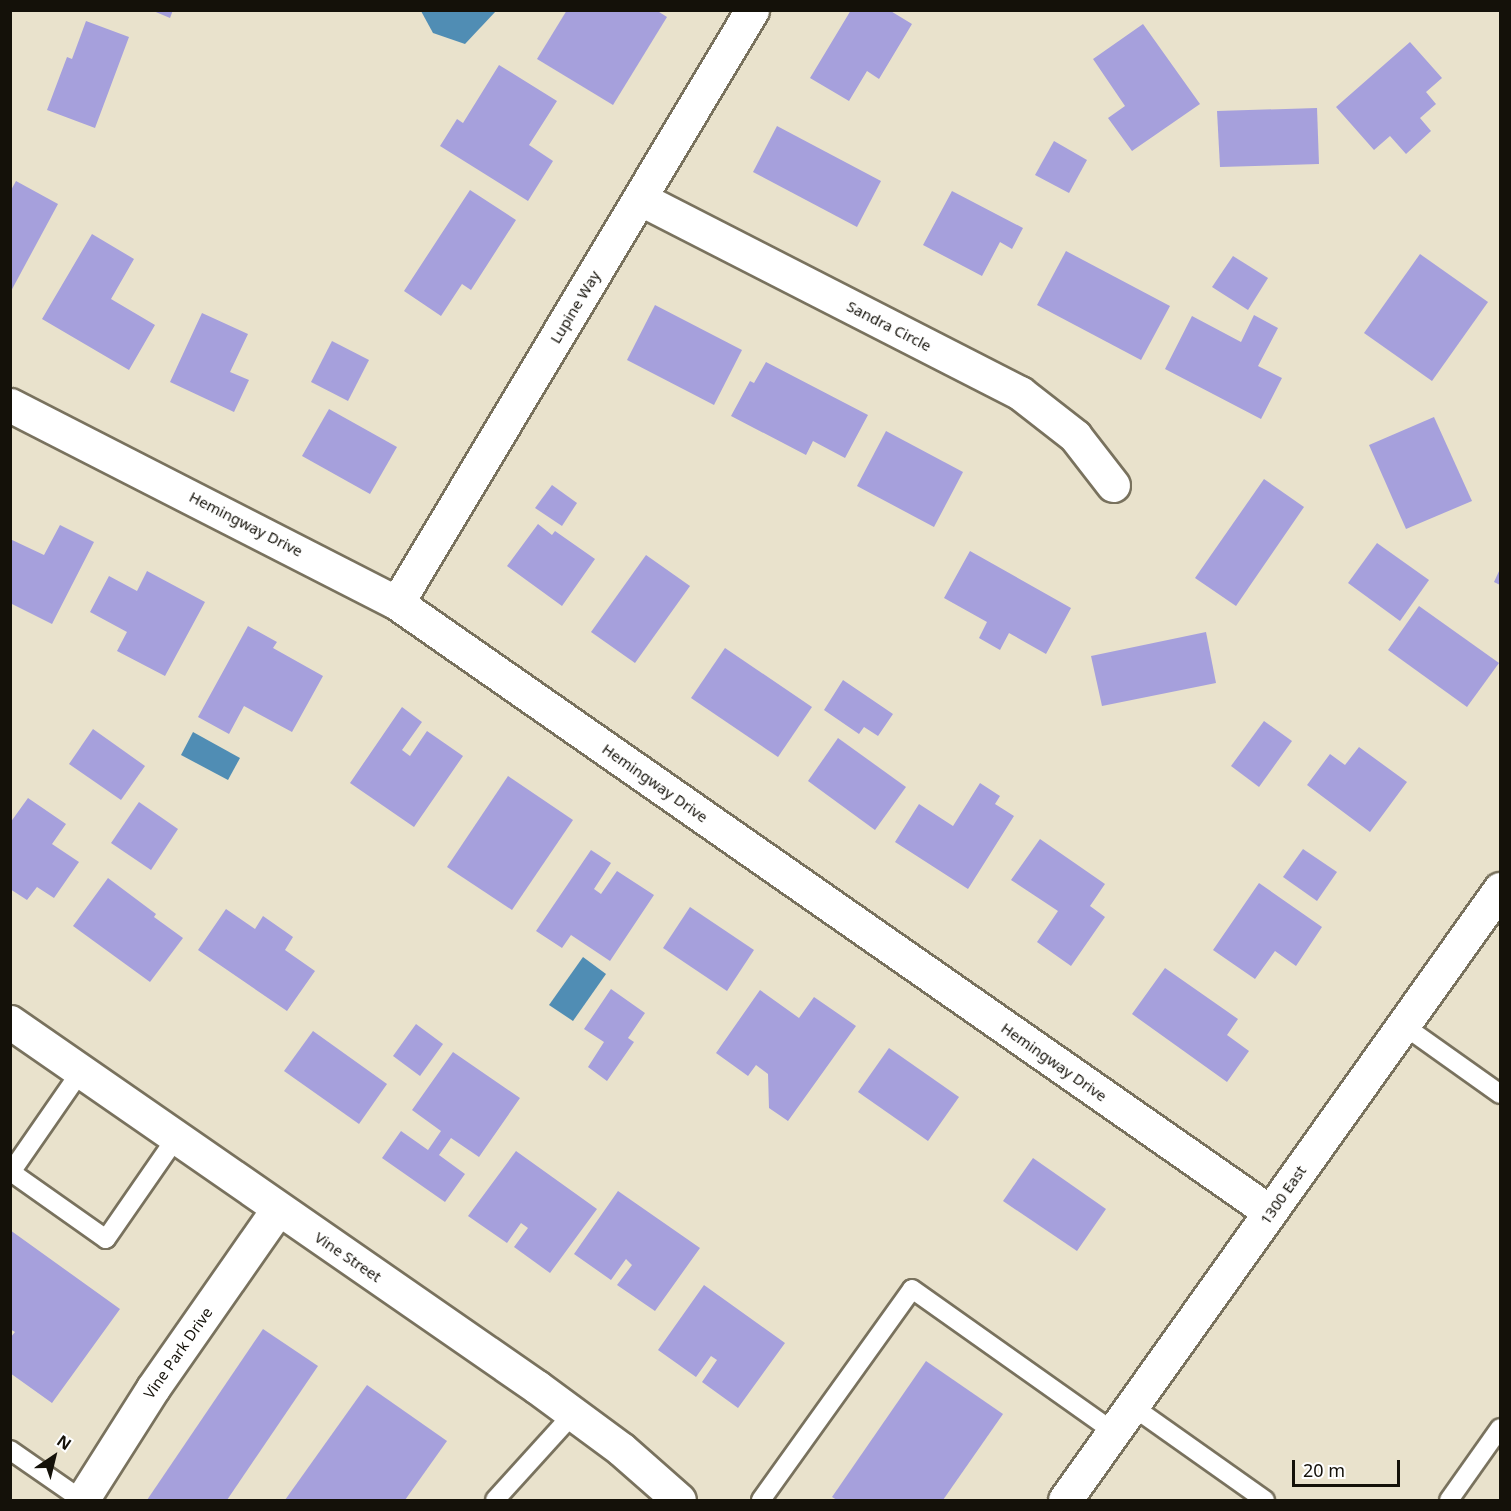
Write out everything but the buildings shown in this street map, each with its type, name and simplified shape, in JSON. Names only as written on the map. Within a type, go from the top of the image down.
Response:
[{"type":"street","name":"Lupine Way","points":[[397,603],[641,199],[752,10]]},
{"type":"street","name":"Sandra Circle","points":[[641,199],[1020,393],[1075,436],[1113,485]]},
{"type":"street","name":"Hemingway Drive","points":[[10,405],[323,562],[397,603],[1270,1212]]},
{"type":"street","name":"1300 East","points":[[1065,1500],[1500,889]]},
{"type":"street","name":"Vine Street","points":[[10,1022],[573,1414],[621,1449],[667,1497]]},
{"type":"street","name":"Vine Park Drive","points":[[82,1500],[153,1388],[278,1209]]},
{"type":"lane","points":[[1403,1025],[1500,1094]]},
{"type":"lane","points":[[81,1071],[11,1172],[106,1239],[176,1138]]},
{"type":"lane","points":[[760,1500],[912,1289],[1123,1419],[1265,1500]]},
{"type":"lane","points":[[495,1500],[573,1414]]},
{"type":"lane","points":[[1449,1500],[1500,1428]]},
{"type":"lane","points":[[10,1450],[82,1500]]},
{"type":"water","points":[[421,11],[496,11],[465,44],[433,33]]},
{"type":"water","points":[[193,732],[240,758],[228,780],[181,755]]},
{"type":"water","points":[[583,957],[606,974],[573,1021],[549,1005]]}]
